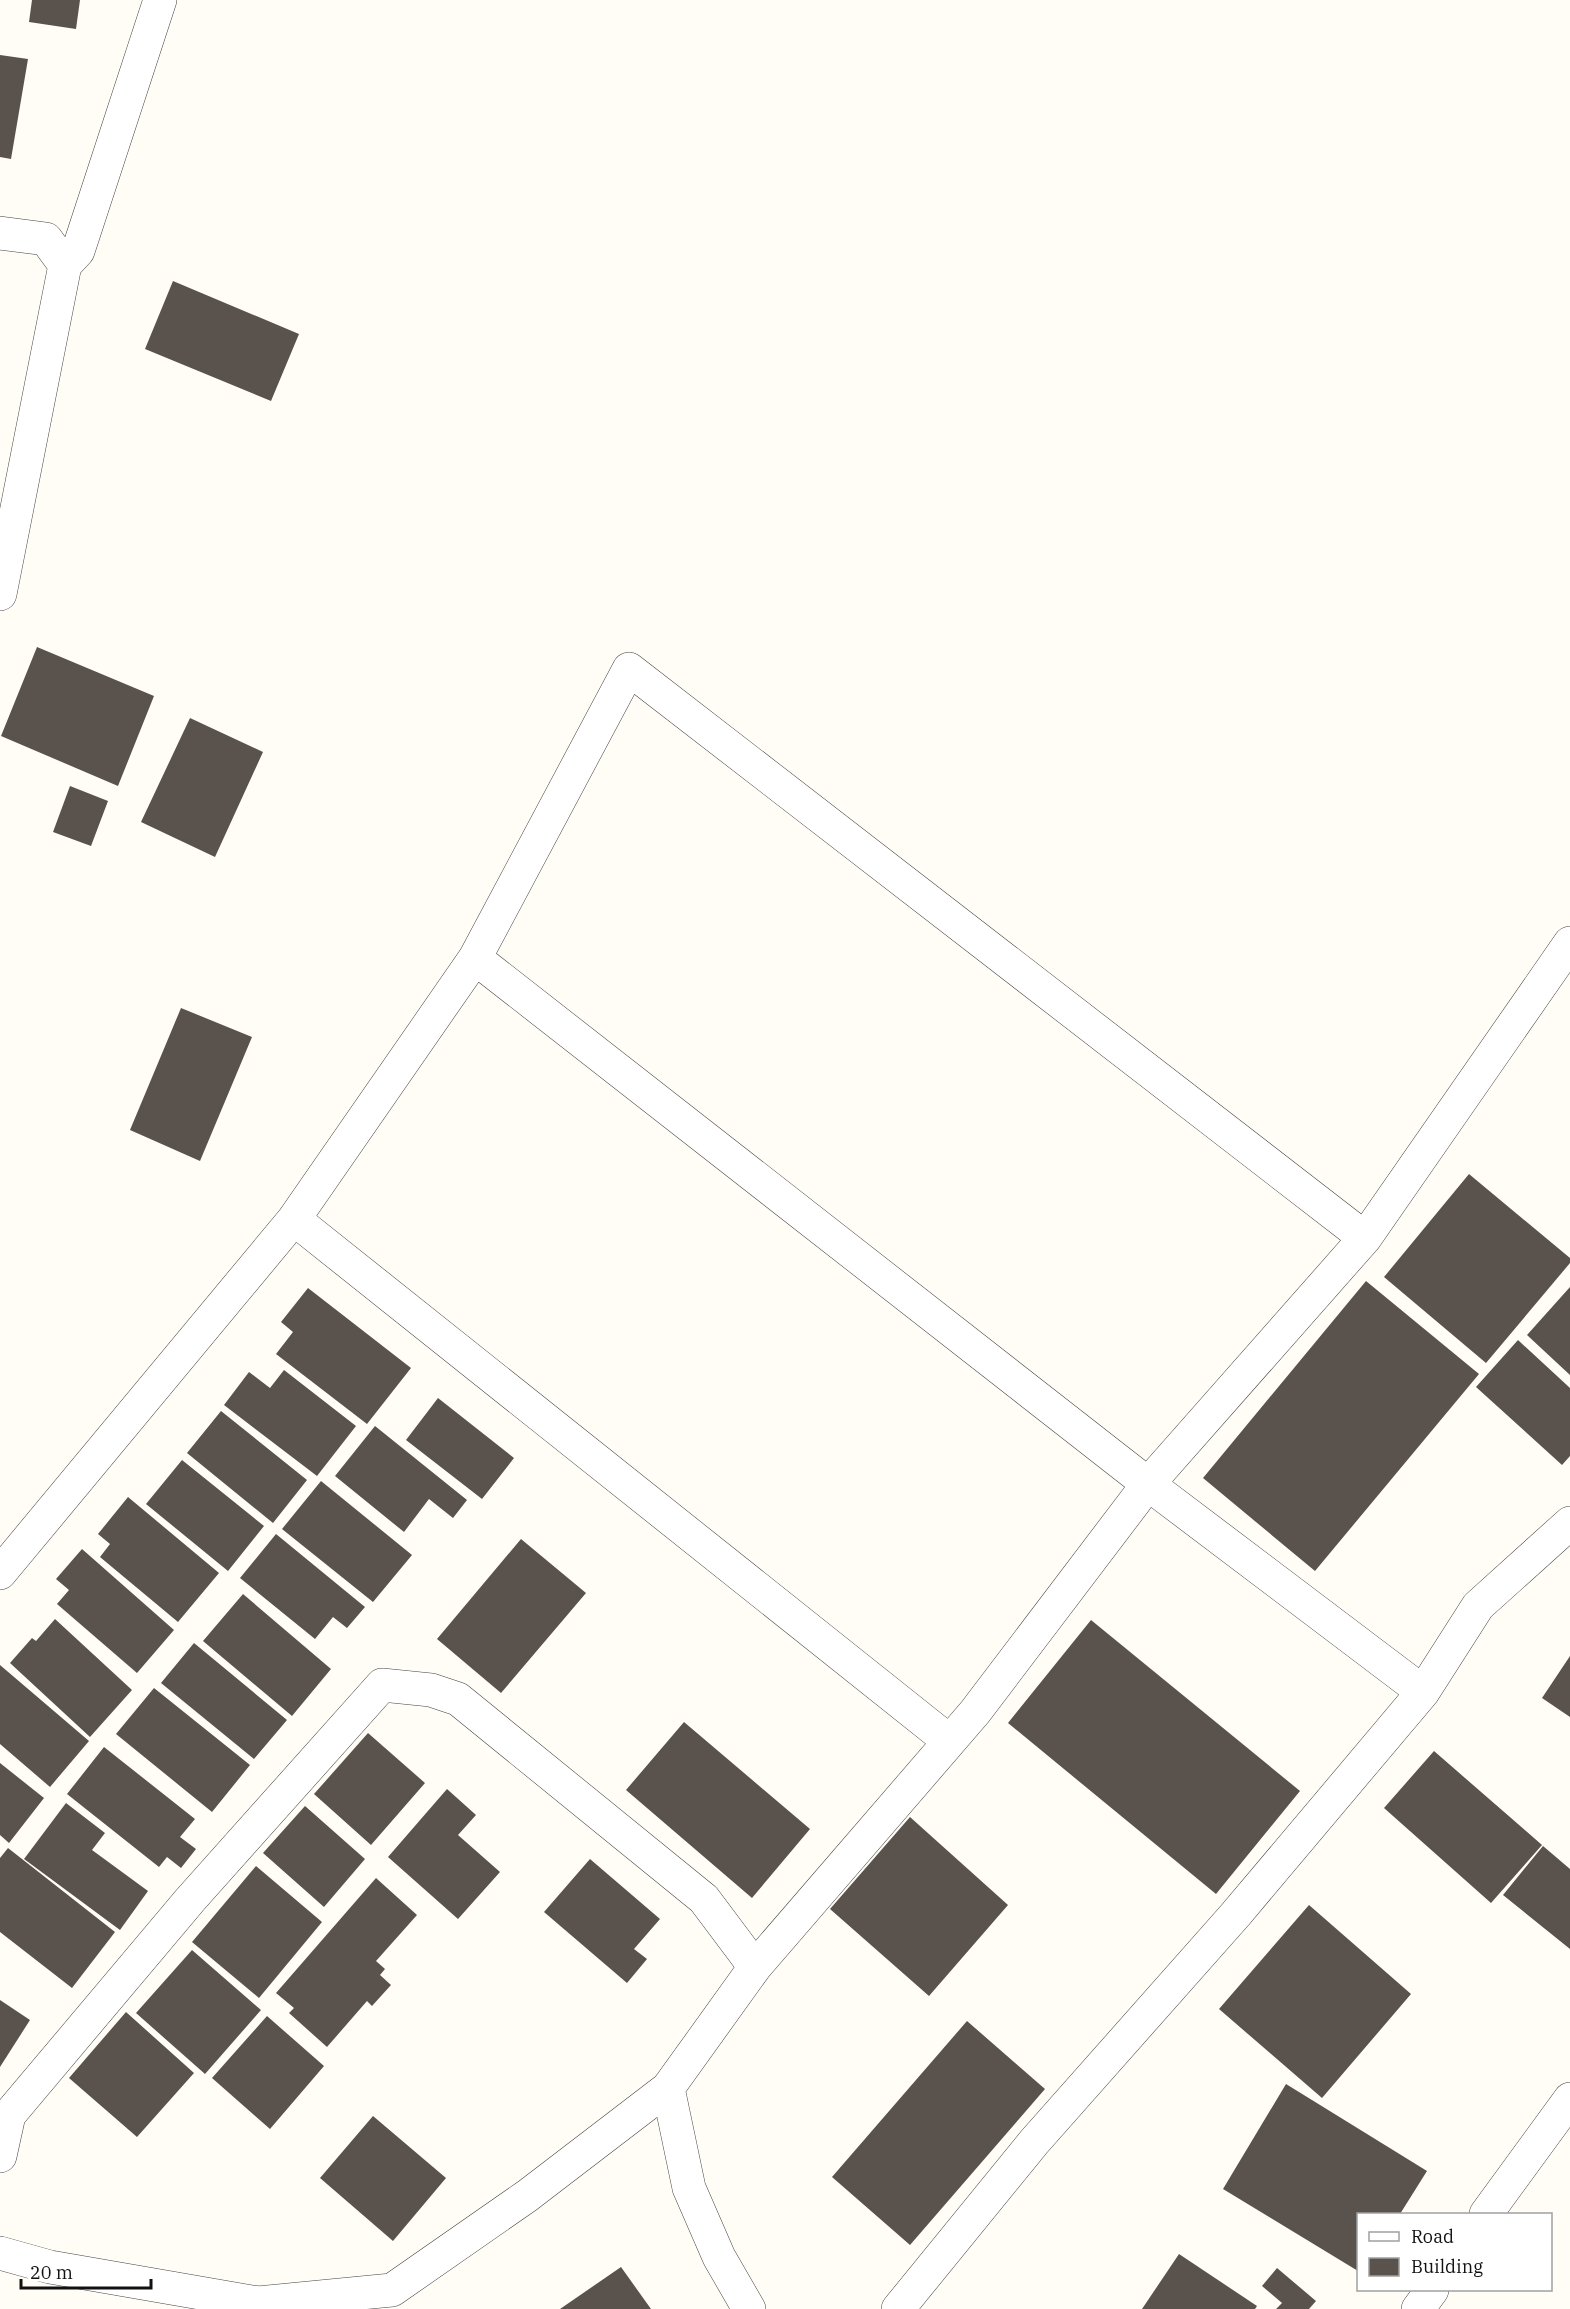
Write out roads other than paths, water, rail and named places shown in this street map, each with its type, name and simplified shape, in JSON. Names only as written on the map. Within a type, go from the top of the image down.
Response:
[{"type":"street","points":[[0,594],[65,265],[78,251],[160,0]]},
{"type":"street","points":[[0,233],[46,239],[65,265]]},
{"type":"street","points":[[0,1573],[294,1219],[476,958],[629,669],[1365,1238]]},
{"type":"street","points":[[0,2253],[61,2269],[259,2306],[392,2290],[526,2196],[668,2088],[754,1967],[975,1712],[1148,1484],[1365,1238],[1570,944]]},
{"type":"street","points":[[476,958],[1148,1484],[1423,1692]]},
{"type":"street","points":[[294,1219],[949,1741]]},
{"type":"street","points":[[898,2309],[1034,2142],[1236,1914],[1423,1692],[1478,1606],[1570,1523]]},
{"type":"street","points":[[0,2156],[9,2115],[190,1900],[382,1685],[431,1690],[458,1699],[704,1899],[754,1967]]},
{"type":"street","points":[[668,2088],[689,2188],[719,2257],[749,2309]]},
{"type":"street","points":[[1487,2213],[1570,2099]]},
{"type":"street","points":[[1418,2309],[1430,2291]]}]
